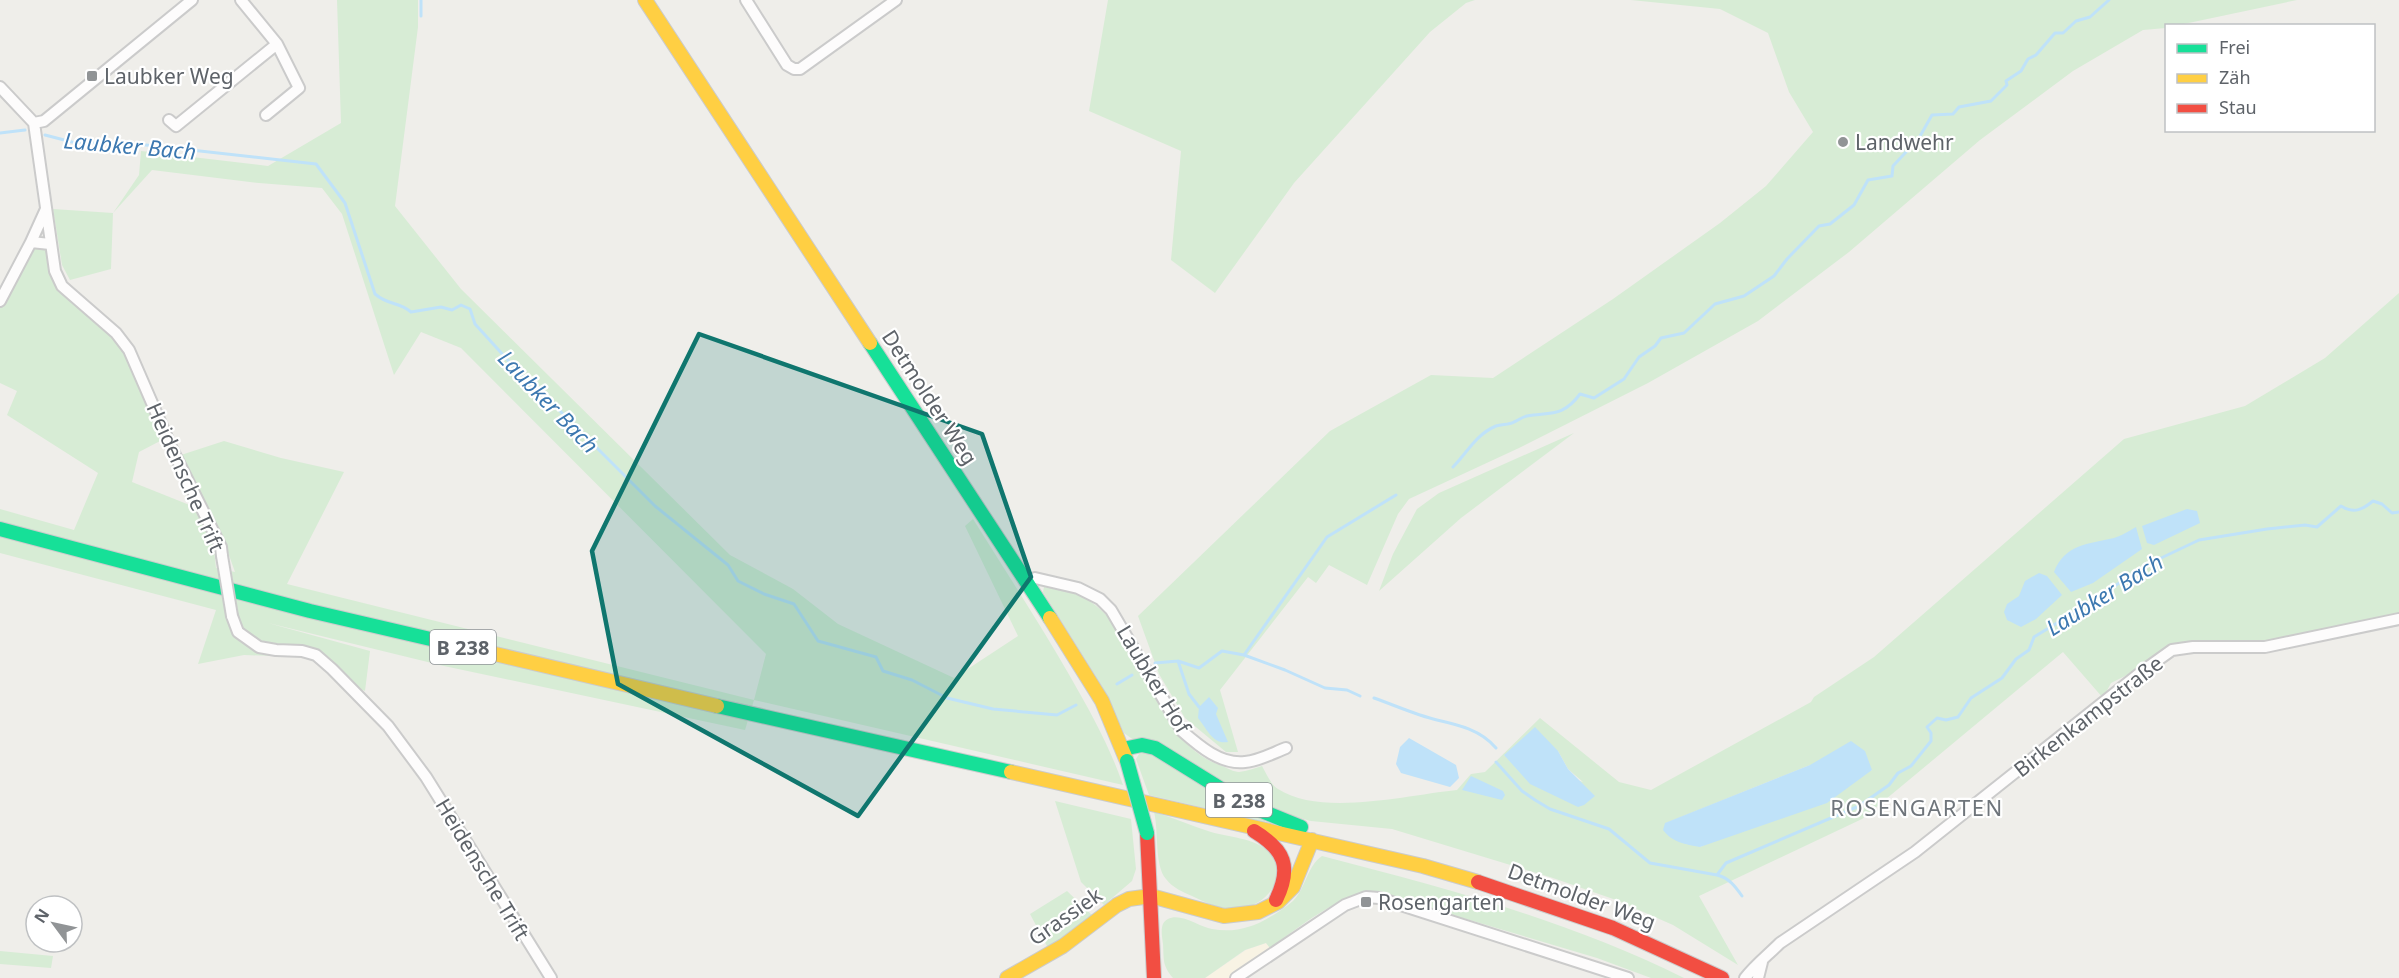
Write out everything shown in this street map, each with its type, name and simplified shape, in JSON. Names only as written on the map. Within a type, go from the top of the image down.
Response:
[{"type":"main road","name":"Detmolder Weg","points":[[645,0],[1088,676],[1125,755],[1142,809],[1147,832],[1154,978]]},
{"type":"main road","name":"B 238","points":[[0,529],[299,608],[613,682],[1360,851]]},
{"type":"main road","name":"B 238","points":[[1125,755],[1142,745],[1155,748],[1247,805],[1293,825],[1327,834],[1360,851]]},
{"type":"main road","points":[[1240,823],[1272,843],[1285,862],[1286,874],[1282,890],[1274,903]]},
{"type":"main road","points":[[1151,896],[1165,897],[1210,913],[1229,916],[1247,914],[1289,894],[1295,885],[1312,840]]},
{"type":"main road","name":"Detmolder Weg","points":[[1360,851],[1497,887],[1575,913],[1657,945],[1722,978]]},
{"type":"main road","name":"Grassiek","points":[[1006,978],[1063,946],[1117,905],[1129,899],[1151,896]]},
{"type":"street","points":[[0,87],[34,123],[44,121],[192,0]]},
{"type":"street","points":[[241,0],[277,44],[299,88],[266,115]]},
{"type":"street","points":[[746,0],[782,58],[794,69],[805,67],[892,2]]},
{"type":"street","points":[[176,126],[277,44]]},
{"type":"street","name":"Heidensche Trift","points":[[34,123],[55,271],[62,286],[116,333],[129,350],[186,479],[220,547],[232,616],[238,632],[259,647],[302,651],[316,656],[332,669],[388,726],[426,777],[551,978]]},
{"type":"street","points":[[0,301],[32,242],[46,209]]},
{"type":"street","points":[[32,242],[50,244]]},
{"type":"street","name":"Laubker Hof","points":[[1028,582],[1035,578],[1078,588],[1100,599],[1121,624],[1182,731],[1196,744],[1213,754],[1237,763],[1247,762],[1286,748]]},
{"type":"street","name":"Birkenkampstraße","points":[[1745,978],[1755,965],[1762,962],[1780,943],[1915,852],[2172,650],[2193,647],[2265,647],[2399,619]]},
{"type":"street","points":[[1236,978],[1329,915],[1355,900],[1366,897],[1379,898],[1628,978]]},
{"type":"street","points":[[1758,978],[1762,962]]},
{"type":"highlighted area","points":[[699,334],[982,434],[1031,577],[858,816],[618,684],[592,551]]},
{"type":"shaded area","points":[[1266,943],[1270,948],[1229,978],[1205,978],[1246,950]]},
{"type":"green space","points":[[337,0],[418,0],[418,27],[395,206],[461,289],[730,555],[793,589],[838,624],[954,678],[1018,636],[965,526],[973,519],[1093,717],[1123,785],[754,700],[766,654],[461,348],[421,332],[394,375],[342,214],[322,188],[152,170],[113,213],[139,175],[141,151],[268,166],[341,123]]},
{"type":"green space","points":[[1108,0],[1475,0],[1466,3],[1430,32],[1294,183],[1215,293],[1171,260],[1181,151],[1089,111]]},
{"type":"green space","points":[[1631,0],[2297,0],[2184,24],[2165,24],[2165,28],[2143,30],[2073,71],[1980,140],[1849,252],[1758,321],[1648,383],[1519,448],[1409,499],[1398,514],[1367,585],[1329,565],[1316,583],[1308,577],[1220,690],[1238,752],[1226,752],[1185,718],[1159,674],[1138,616],[1330,431],[1431,375],[1493,378],[1613,299],[1720,223],[1766,186],[1813,132],[1789,92],[1768,33],[1720,9]]},
{"type":"green space","points":[[53,209],[113,213],[111,269],[70,280],[62,265]]},
{"type":"green space","points":[[35,246],[47,250],[58,290],[112,336],[126,354],[162,440],[139,452],[132,482],[197,508],[213,540],[216,568],[235,572],[225,544],[181,455],[224,441],[281,458],[344,472],[287,584],[754,700],[745,730],[444,666],[268,623],[370,651],[365,691],[331,676],[321,665],[303,657],[244,655],[198,664],[216,610],[0,553],[0,509],[74,530],[98,473],[7,415],[17,391],[0,383],[0,308]]},
{"type":"green space","points":[[2399,293],[2399,613],[2266,642],[2193,642],[2170,646],[2131,673],[2111,683],[2103,698],[2063,652],[1862,819],[1699,896],[1738,965],[1673,925],[1616,900],[1553,878],[1392,829],[1311,821],[1292,816],[1251,802],[1135,741],[1124,733],[1102,686],[1043,592],[1044,587],[1077,594],[1095,605],[1113,623],[1128,644],[1165,715],[1180,736],[1198,753],[1237,772],[1262,766],[1275,787],[1296,797],[1317,802],[1365,802],[1457,790],[1471,774],[1485,772],[1540,718],[1619,782],[1651,790],[1811,702],[1814,697],[1874,657],[2124,439],[2245,406],[2325,358]],"holes":[[[1558,751],[1568,769],[1583,782],[1504,755]],[[1810,765],[1872,770],[1700,847],[1666,823]]]},
{"type":"green space","points":[[1574,433],[1461,518],[1379,591],[1393,554],[1417,509],[1439,493]]},
{"type":"green space","points":[[1154,753],[1265,819],[1265,822],[1149,795],[1136,759],[1139,754]]},
{"type":"green space","points":[[1055,801],[1131,819],[1136,869],[1132,881],[1104,905],[1081,882]]},
{"type":"green space","points":[[1154,812],[1261,846],[1275,859],[1278,869],[1277,879],[1272,888],[1257,903],[1236,909],[1213,905],[1175,887],[1162,873],[1158,857]]},
{"type":"green space","points":[[1322,856],[1461,894],[1552,923],[1597,939],[1684,978],[1651,978],[1597,958],[1372,891],[1331,906],[1270,948],[1266,943],[1245,950],[1205,978],[1173,978],[1165,966],[1162,930],[1165,921],[1178,917],[1207,928],[1227,930],[1242,929],[1256,924],[1276,914],[1293,901],[1313,865]]},
{"type":"green space","points":[[1067,891],[1092,915],[1048,948],[1030,914]]},
{"type":"green space","points":[[0,951],[53,956],[51,968],[0,964]]},
{"type":"water","points":[[2187,509],[2197,511],[2200,523],[2154,545],[2147,543],[2142,526]]},
{"type":"water","points":[[2136,527],[2142,549],[2093,583],[2071,592],[2054,572],[2064,556],[2078,547],[2117,537]]},
{"type":"water","points":[[2039,573],[2047,576],[2062,595],[2036,619],[2021,627],[2007,620],[2004,612],[2007,604],[2019,596],[2025,581]]},
{"type":"water","points":[[1209,697],[1218,708],[1216,714],[1228,742],[1214,739],[1198,718],[1199,707]]},
{"type":"water","points":[[1535,727],[1558,751],[1568,769],[1595,796],[1584,805],[1578,807],[1530,784],[1504,755]]},
{"type":"water","points":[[1409,738],[1456,765],[1459,778],[1450,787],[1401,773],[1396,764],[1400,747]]},
{"type":"water","points":[[1851,741],[1865,751],[1872,770],[1827,803],[1700,847],[1675,840],[1663,830],[1665,823],[1810,765]]},
{"type":"water","points":[[1471,776],[1503,791],[1505,795],[1502,800],[1462,790]]},
{"type":"waterway","points":[[421,0],[421,16]]},
{"type":"waterway","points":[[1453,467],[1477,439],[1489,430],[1512,423],[1525,416],[1562,410],[1580,394],[1594,398],[1624,379],[1639,357],[1655,346],[1661,338],[1684,333],[1715,304],[1744,296],[1774,276],[1819,226],[1830,224],[1854,205],[1868,180],[1892,176],[1893,166],[1919,138],[1932,115],[1953,114],[1959,107],[1991,101],[2007,85],[2006,81],[2021,71],[2028,59],[2036,55],[2055,33],[2063,33],[2076,21],[2090,17],[2109,0]]},
{"type":"waterway","name":"Laubker Bach","points":[[0,133],[25,130]]},
{"type":"waterway","name":"Laubker Bach","points":[[45,135],[72,142],[146,145],[316,164],[345,203],[375,294],[411,312],[441,307],[452,310],[461,305],[470,309],[475,324],[536,391],[556,407],[655,506],[728,565],[738,581],[764,594],[794,604],[818,641],[876,657],[883,671],[912,680],[947,698],[993,709],[1057,715],[1076,705]]},
{"type":"waterway","points":[[1244,655],[1327,537],[1396,495]]},
{"type":"waterway","name":"Laubker Bach","points":[[1496,762],[1522,791],[1535,800],[1550,809],[1609,829],[1650,863],[1717,875],[1726,863],[1859,806],[1889,785],[1898,773],[1911,766],[1931,741],[1931,733],[1927,727],[1937,718],[1946,720],[1958,717],[1971,698],[2002,678],[2016,659],[2029,650],[2034,637],[2080,609],[2105,597],[2116,585],[2159,559],[2199,540],[2267,529],[2305,525],[2317,527],[2341,506],[2350,510],[2358,510],[2373,501],[2382,504],[2392,513],[2399,512]]},
{"type":"waterway","name":"Laubker Bach","points":[[1155,663],[1178,661],[1199,668],[1222,651],[1244,655],[1325,688],[1347,690],[1360,696]]},
{"type":"waterway","points":[[1178,661],[1189,694],[1199,707]]},
{"type":"waterway","name":"Laubker Bach","points":[[1117,684],[1132,675]]},
{"type":"waterway","name":"Laubker Bach","points":[[1374,698],[1469,729],[1484,737],[1496,748]]},
{"type":"waterway","points":[[1717,875],[1731,883],[1742,896]]},
{"type":"traffic: fast","points":[[870,343],[1050,618]]},
{"type":"traffic: fast","points":[[0,529],[310,611],[465,647]]},
{"type":"traffic: fast","points":[[717,706],[1011,772]]},
{"type":"traffic: fast","points":[[1123,749],[1142,745],[1155,748],[1247,805],[1301,827]]},
{"type":"traffic: fast","points":[[1127,761],[1147,833]]},
{"type":"traffic: slow","points":[[645,0],[870,343]]},
{"type":"traffic: slow","points":[[1050,618],[1102,701],[1126,759]]},
{"type":"traffic: slow","points":[[465,647],[717,706]]},
{"type":"traffic: slow","points":[[1011,772],[1423,866],[1478,882]]},
{"type":"traffic: slow","points":[[1151,896],[1224,916],[1258,912],[1278,902],[1293,887],[1312,840]]},
{"type":"traffic: slow","points":[[1007,978],[1063,946],[1117,905],[1129,899],[1151,896]]},
{"type":"traffic: jam","points":[[1254,831],[1273,845],[1283,860],[1284,878],[1276,900]]},
{"type":"traffic: jam","points":[[1147,833],[1154,978]]},
{"type":"traffic: jam","points":[[1478,882],[1613,928],[1722,978]]},
{"type":"place","name":"Laubker Weg","points":[[92,76]]},
{"type":"place","name":"Landwehr","points":[[1843,142]]},
{"type":"place","name":"Rosengarten","points":[[1366,902]]},
{"type":"district","name":"ROSENGARTEN","points":[[1917,807]]}]
